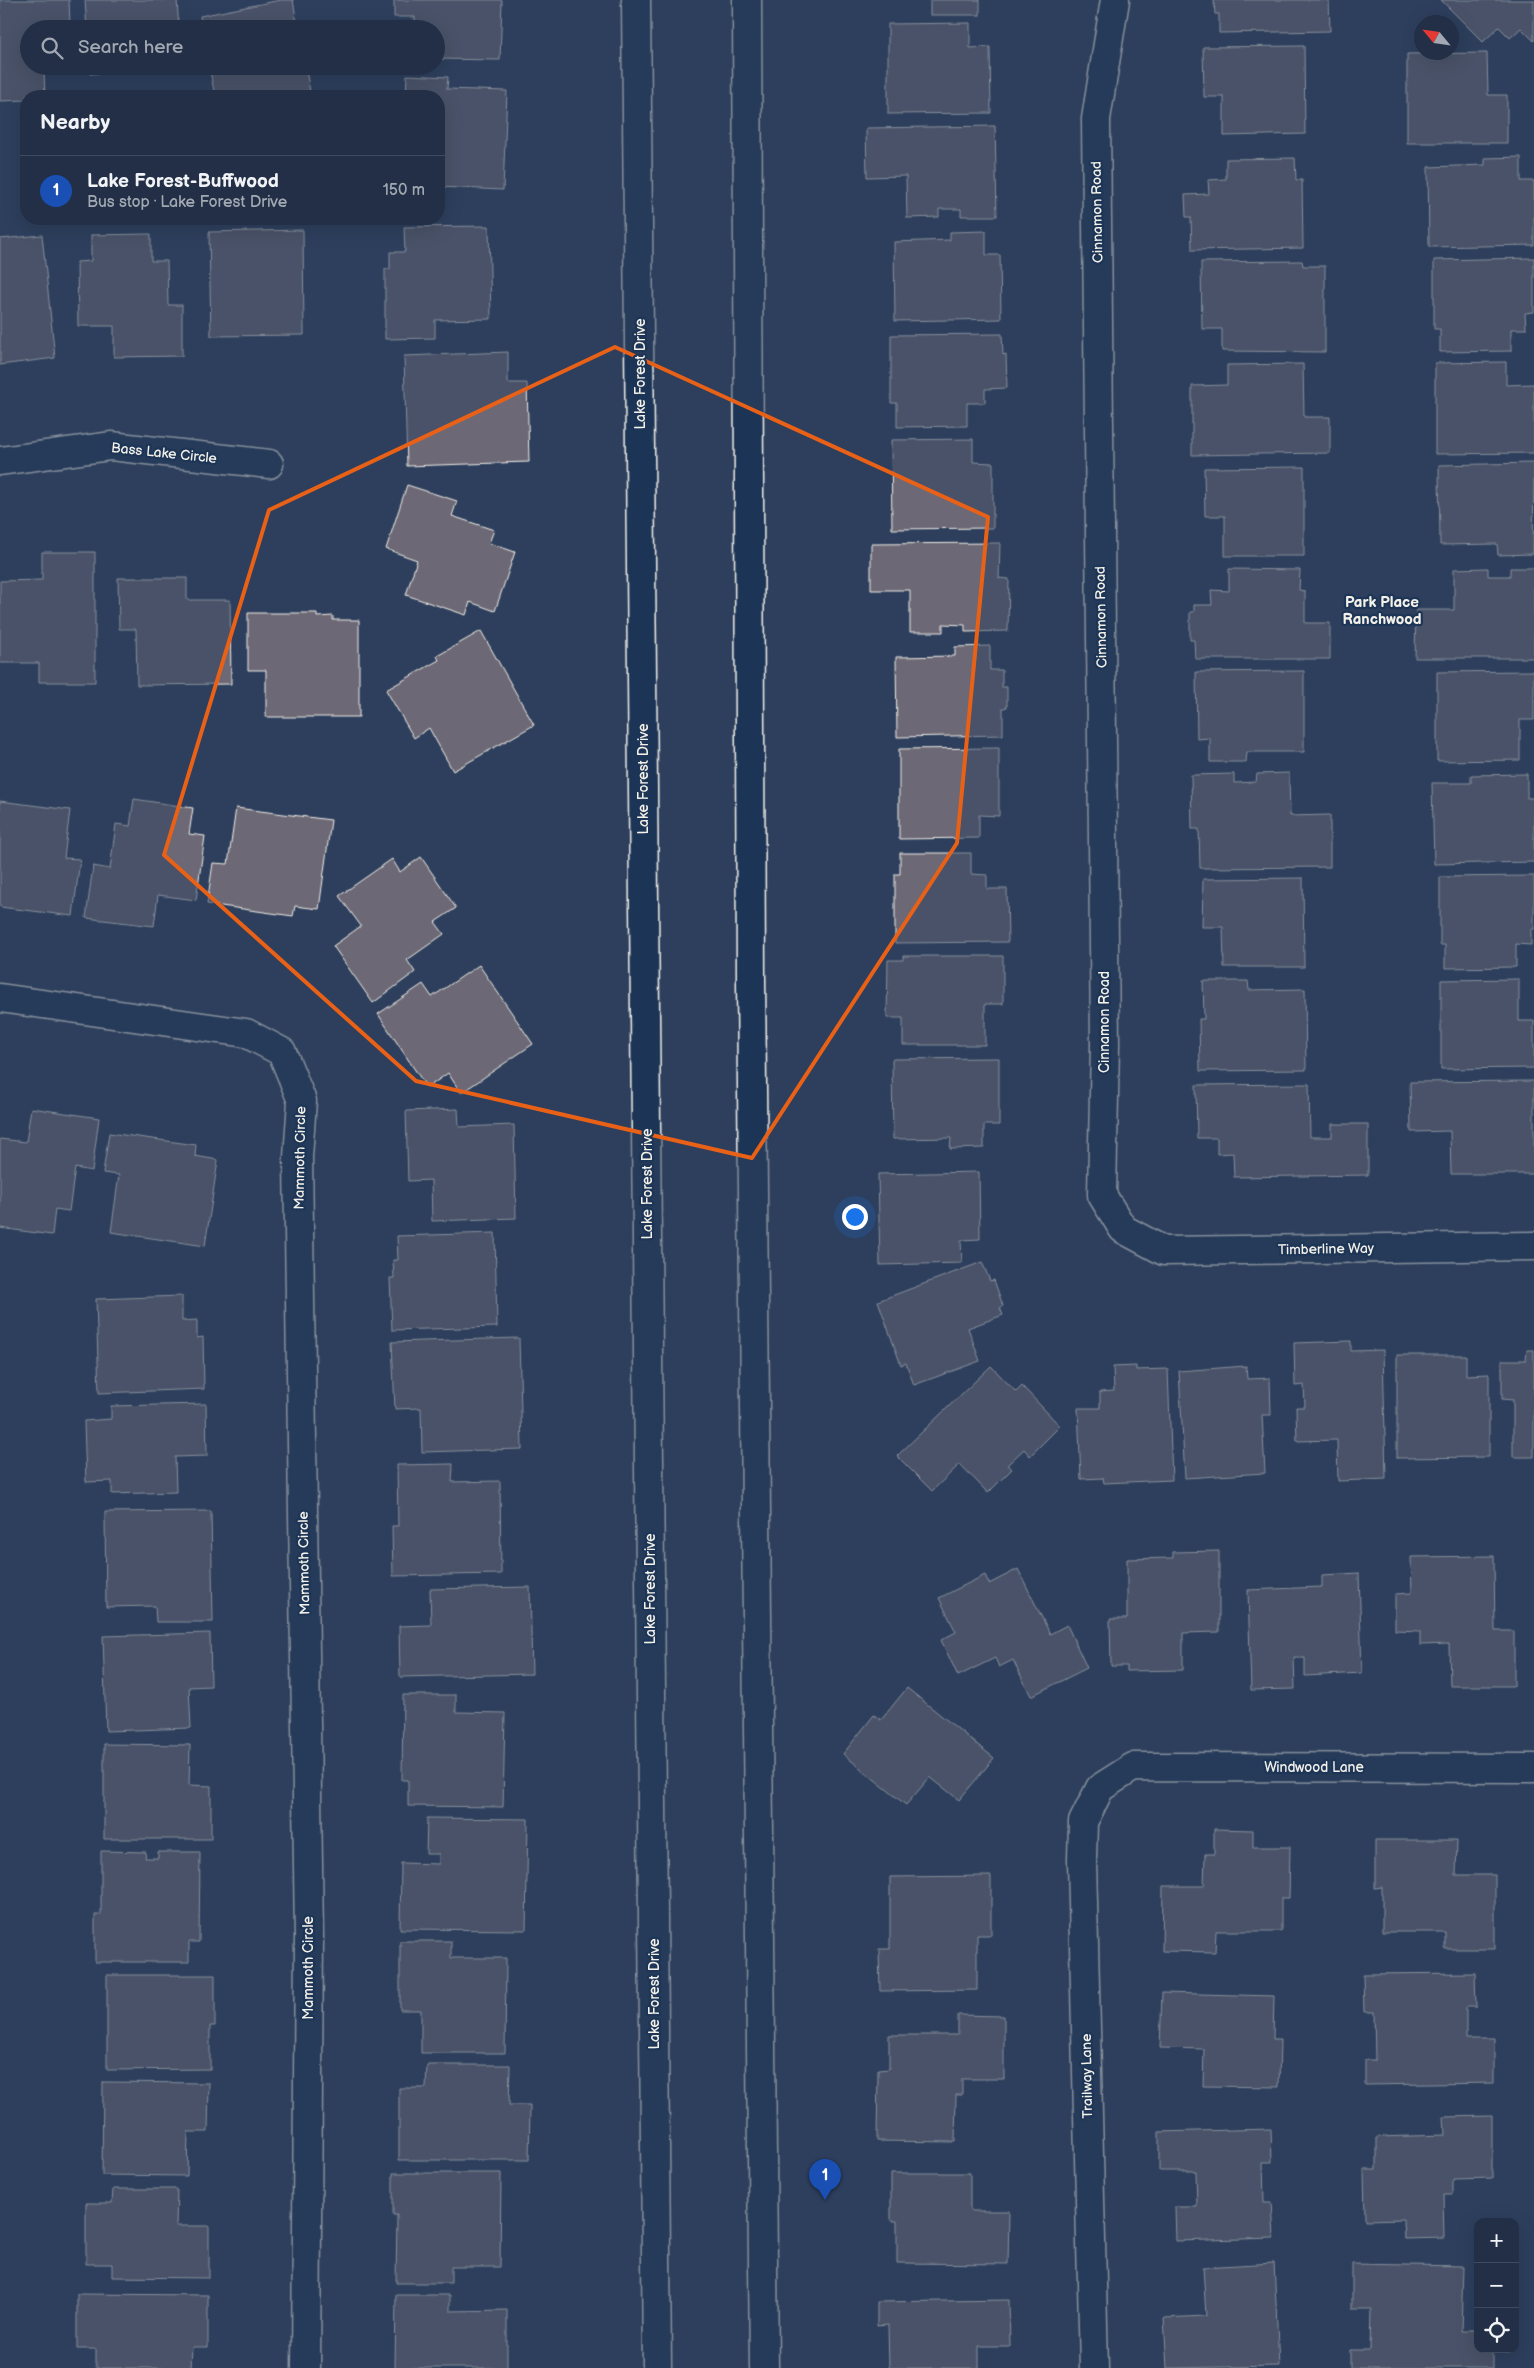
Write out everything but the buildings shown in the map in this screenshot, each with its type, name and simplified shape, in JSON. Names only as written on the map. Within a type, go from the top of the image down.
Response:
[{"type":"main road","name":"Lake Forest Drive","points":[[636,0],[657,2368]]},
{"type":"main road","points":[[747,0],[751,998],[764,2368]]},
{"type":"main road","name":"Cinnamon Road","points":[[1114,0],[1096,119],[1105,1045],[1102,1195],[1123,1229]]},
{"type":"main road","name":"Bass Lake Circle","points":[[0,461],[111,446],[269,464]]},
{"type":"main road","name":"Mammoth Circle","points":[[0,998],[246,1033],[282,1052],[302,1101],[298,1157],[308,1937],[306,2368]]},
{"type":"main road","name":"Timberline Way","points":[[1123,1229],[1164,1251],[1534,1246]]},
{"type":"main road","name":"Windwood Lane","points":[[1100,1788],[1133,1767],[1534,1768]]},
{"type":"main road","name":"Trailway Lane","points":[[1094,2368],[1082,1860],[1083,1822],[1100,1788]]},
{"type":"highlighted area","points":[[615,347],[988,517],[957,843],[752,1158],[416,1081],[164,855],[269,510]]},
{"type":"place","name":"Lake Forest-Buffwood","points":[[825,2200]]},
{"type":"district","name":"Park Place Ranchwood","points":[[1382,610]]}]
